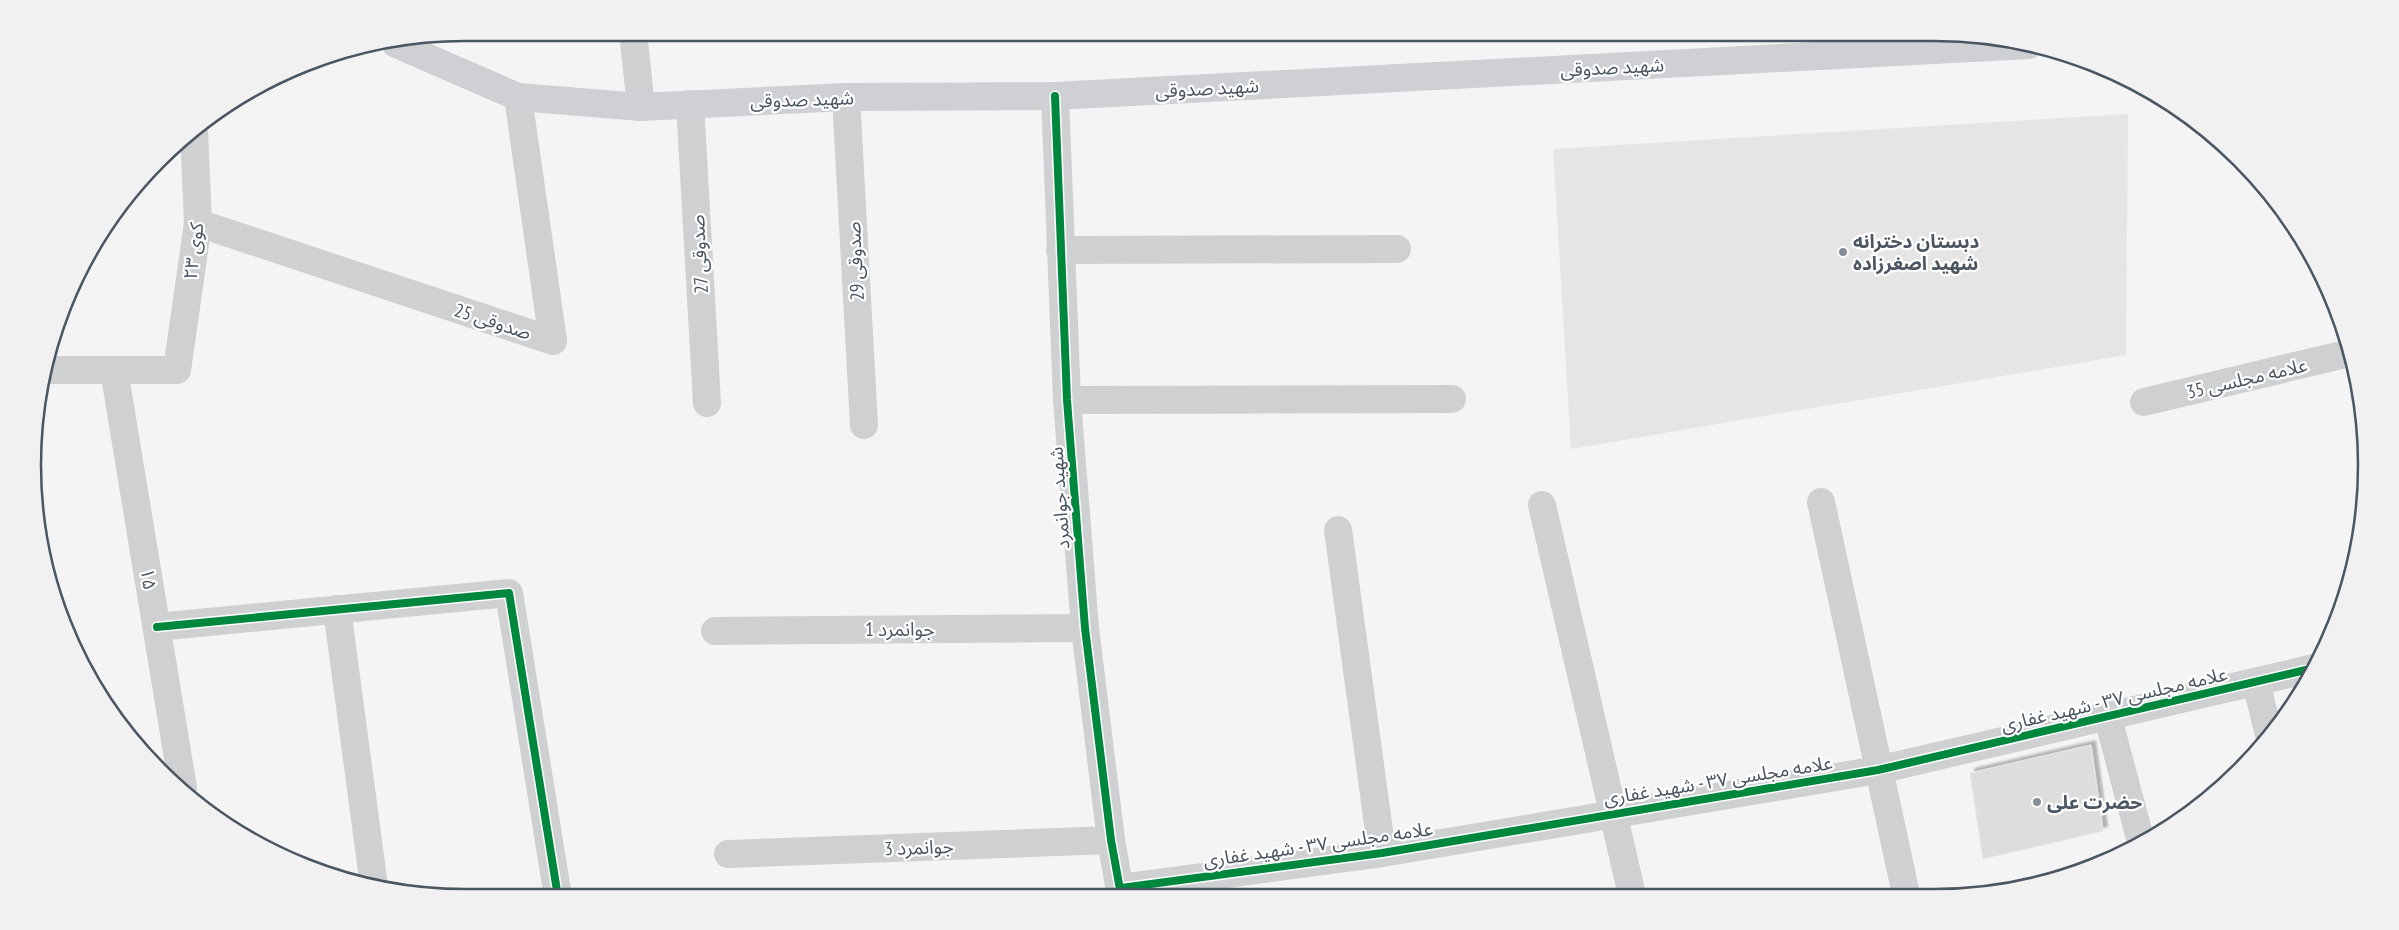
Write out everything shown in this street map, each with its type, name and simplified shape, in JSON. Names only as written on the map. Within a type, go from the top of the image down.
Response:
[{"type":"main road","name":"شهید صدوقی","points":[[401,46],[518,97],[642,107],[846,97],[1055,96],[1833,44],[1987,45]]},
{"type":"street","points":[[634,41],[642,107]]},
{"type":"street","name":"شهید جوانمرد","points":[[1055,96],[1060,250],[1068,400],[1085,628],[1111,840],[1120,889]]},
{"type":"street","name":"صدوقی 25","points":[[198,223],[553,341],[518,97]]},
{"type":"street","name":"صدوقی 29","points":[[846,97],[864,425]]},
{"type":"street","name":"صدوقی 27","points":[[690,104],[707,403]]},
{"type":"street","name":"کوی ۲۳","points":[[114,370],[177,370],[198,223],[194,139]]},
{"type":"street","points":[[1060,250],[1397,249]]},
{"type":"street","name":"علامه مجلسی 35","points":[[2144,402],[2343,356]]},
{"type":"street","points":[[52,370],[114,370]]},
{"type":"street","name":"۱۵","points":[[114,370],[182,780]]},
{"type":"street","points":[[1068,400],[1452,399]]},
{"type":"street","points":[[1821,502],[1905,889]]},
{"type":"street","points":[[1542,506],[1631,889]]},
{"type":"street","points":[[1338,530],[1382,852]]},
{"type":"street","points":[[157,627],[509,593],[557,889]]},
{"type":"street","points":[[337,609],[373,879]]},
{"type":"street","name":"جوانمرد 1","points":[[715,631],[1085,628]]},
{"type":"street","name":"علامه مجلسی ۳۷ - شهید غفاری","points":[[1141,889],[1382,852],[1878,770],[2108,718],[2304,670]]},
{"type":"street","points":[[2256,682],[2267,727]]},
{"type":"street","points":[[2108,718],[2139,835]]},
{"type":"street","name":"جوانمرد 3","points":[[728,854],[1111,840]]},
{"type":"shaded area","name":"دبستان دخترانه شهید اصغرزاده","points":[[2128,114],[2126,355],[1571,449],[1553,149]]},
{"type":"building","name":"حضرت علی","points":[[2091,745],[2103,831],[1983,859],[1970,773]]},
{"type":"cycle path","points":[[1055,96],[1067,400],[1085,628],[1111,840],[1120,889]]},
{"type":"cycle path","points":[[157,627],[509,593],[557,889]]},
{"type":"cycle path","points":[[1121,888],[1382,853],[1878,770],[2305,670]]},
{"type":"place","name":"دبستان دخترانه شهید اصغرزاده","points":[[1843,252]]},
{"type":"place","name":"حضرت علی","points":[[2037,802]]}]
